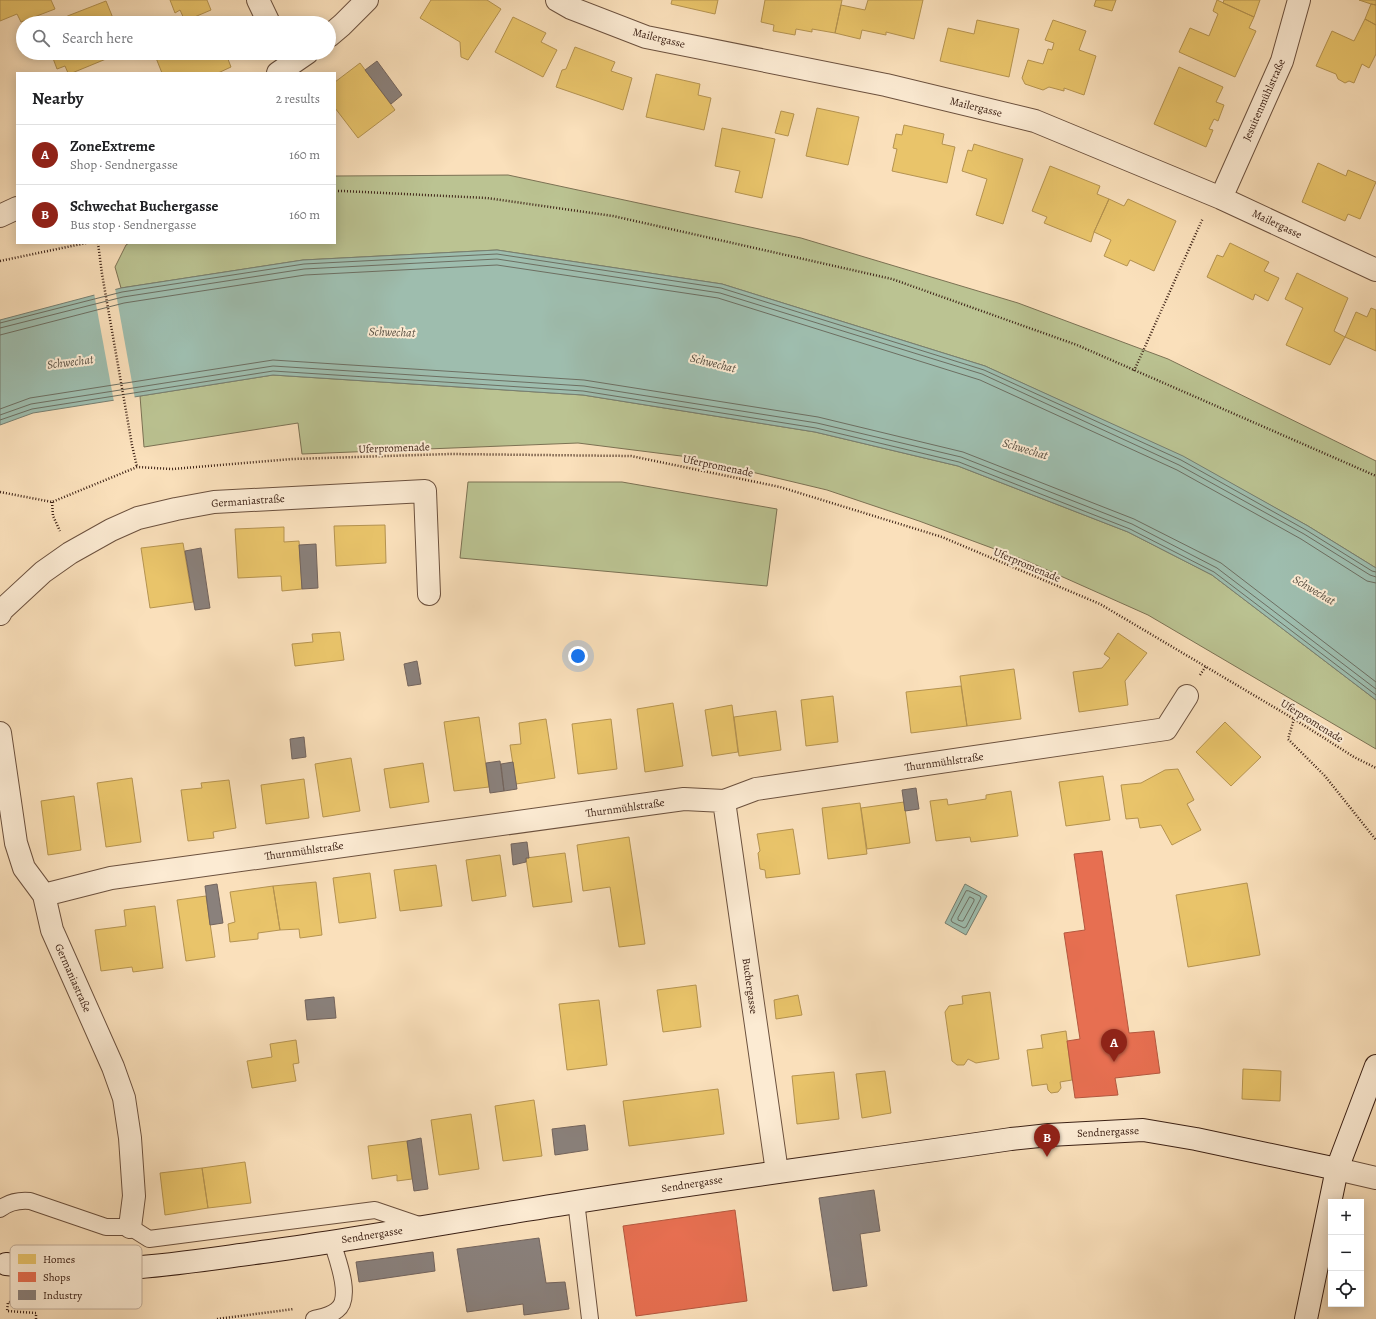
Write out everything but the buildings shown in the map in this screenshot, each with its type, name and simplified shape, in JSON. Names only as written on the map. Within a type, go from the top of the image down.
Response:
[{"type":"street","points":[[258,0],[266,16]]},
{"type":"street","points":[[336,30],[367,0]]},
{"type":"street","name":"Mailergasse","points":[[557,0],[571,8],[646,37],[886,85],[1034,121],[1221,198],[1376,270]]},
{"type":"street","name":"Jesuitenmühlstraße","points":[[1221,198],[1282,61],[1299,0]]},
{"type":"street","points":[[0,216],[16,208]]},
{"type":"street","name":"Germaniastraße","points":[[0,614],[2,610],[43,572],[70,553],[111,530],[138,518],[214,502],[425,491],[429,594]]},
{"type":"street","name":"Thurnmühlstraße","points":[[44,895],[111,878],[684,800],[724,802],[756,790],[1166,729],[1187,696]]},
{"type":"street","name":"Germaniastraße","points":[[0,733],[16,842],[24,868],[44,895],[52,930],[113,1068],[124,1098],[130,1138],[134,1196],[130,1227]]},
{"type":"street","name":"Buchergasse","points":[[724,802],[777,1172]]},
{"type":"street","points":[[1306,1319],[1337,1169],[1376,1066]]},
{"type":"street","name":"Sendnergasse","points":[[142,1267],[168,1265],[332,1242],[576,1202],[777,1172],[1011,1139],[1049,1136],[1143,1130],[1196,1139],[1376,1178]]},
{"type":"street","name":"Sendnergasse","points":[[6,1264],[10,1264]]},
{"type":"lane","points":[[0,1209],[13,1202],[22,1200],[106,1227],[130,1227],[149,1239],[376,1210],[423,1227]]},
{"type":"lane","points":[[576,1202],[590,1319]]},
{"type":"lane","points":[[314,1319],[327,1316],[338,1310],[342,1301],[344,1288],[332,1242]]},
{"type":"path","points":[[336,191],[343,190],[487,198],[612,216],[892,279],[1077,345],[1376,476]]},
{"type":"path","points":[[1134,371],[1205,213],[1221,198]]},
{"type":"path","points":[[0,261],[81,244]]},
{"type":"path","points":[[98,244],[102,274],[137,467]]},
{"type":"path","name":"Uferpromenade","points":[[0,492],[52,502],[137,467],[172,469],[293,459],[450,454],[631,456],[780,487],[942,538],[1100,604],[1376,768]]},
{"type":"path","points":[[1294,719],[1288,739],[1325,776],[1376,840]]},
{"type":"path","points":[[10,1302],[8,1302],[7,1312],[36,1313],[36,1319]]},
{"type":"path","points":[[217,1319],[296,1309]]},
{"type":"green space","points":[[508,175],[801,238],[1018,303],[1168,359],[1376,461],[1376,568],[1308,526],[1183,457],[985,366],[722,284],[497,250],[303,260],[121,288],[115,267],[128,244],[336,244],[336,176]]},
{"type":"green space","points":[[273,375],[583,395],[815,432],[958,466],[1128,532],[1212,575],[1376,700],[1376,749],[1148,615],[1027,561],[919,521],[827,490],[689,457],[578,443],[302,454],[298,423],[144,447],[140,396]]},
{"type":"green space","points":[[468,482],[622,482],[777,509],[767,586],[460,558]]},
{"type":"water","name":"Schwechat","points":[[497,250],[722,284],[985,366],[1183,456],[1308,526],[1376,568],[1376,700],[1212,575],[1128,532],[958,466],[815,432],[583,395],[273,375],[33,413],[0,425],[0,320],[121,288],[303,260]]},
{"type":"water","points":[[965,884],[987,896],[966,935],[945,923]]},
{"type":"pier","points":[[115,288],[135,399],[114,402],[94,293]]},
{"type":"place","name":"ZoneExtreme","points":[[1114,1062]]},
{"type":"place","name":"Schwechat Buchergasse","points":[[1047,1157]]}]
